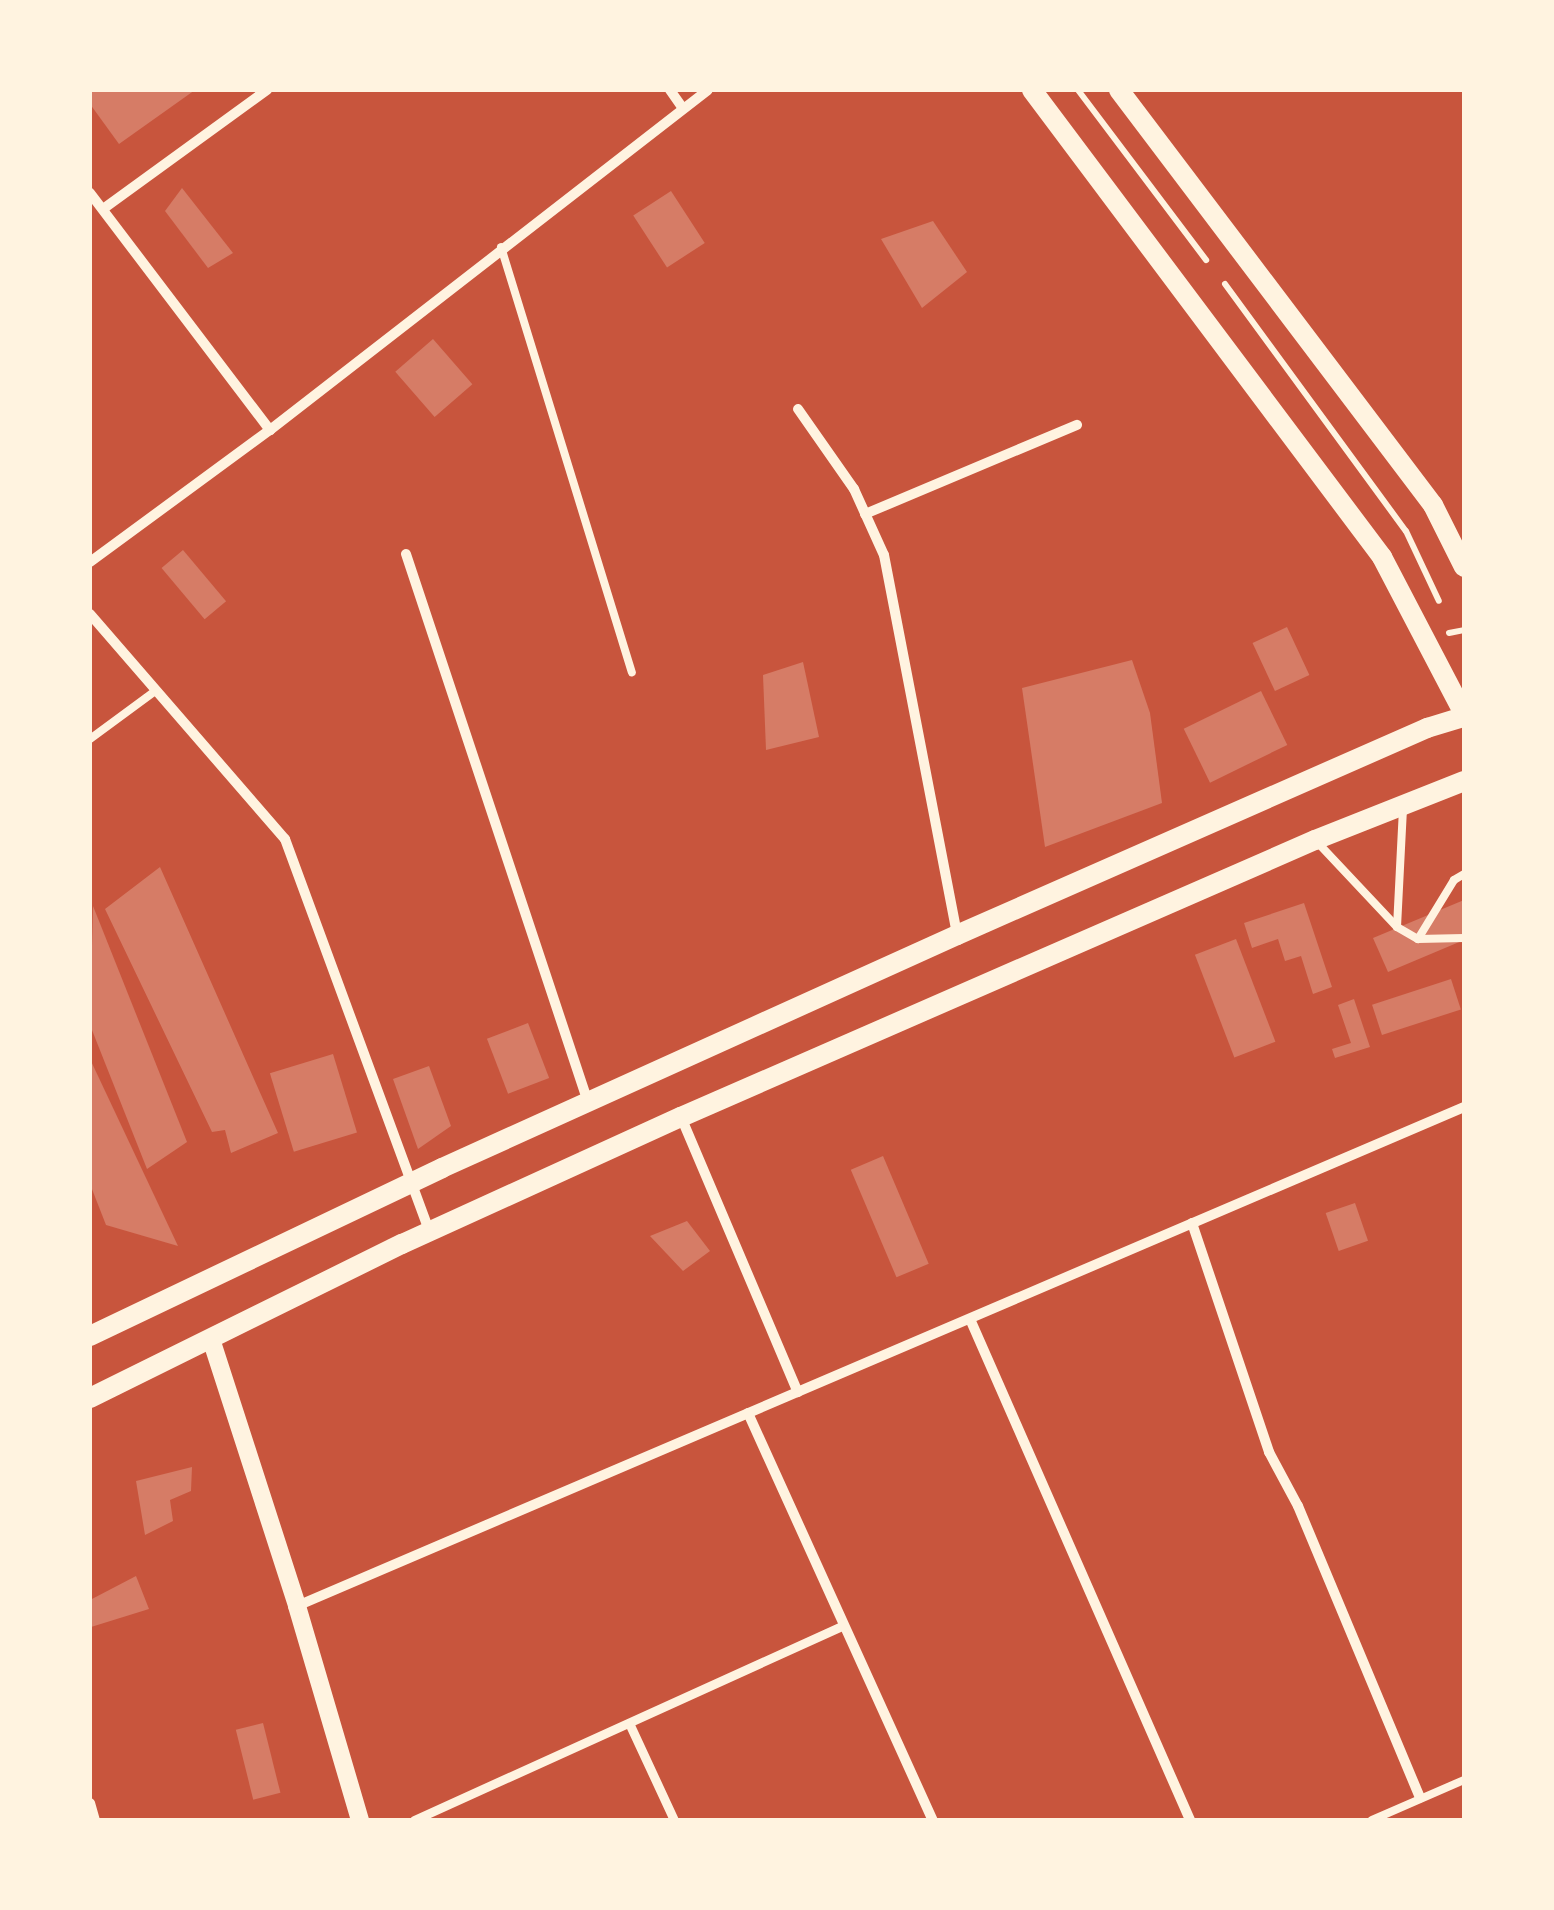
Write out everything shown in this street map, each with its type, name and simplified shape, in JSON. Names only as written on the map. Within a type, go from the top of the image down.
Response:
[{"type":"main road","points":[[90,1336],[411,1182],[956,935],[1408,736],[1464,716],[1382,558],[1032,90]]},
{"type":"main road","points":[[1119,90],[1433,505],[1464,567]]},
{"type":"main road","points":[[90,1398],[429,1231],[681,1117],[1315,840],[1464,781]]},
{"type":"street","points":[[103,210],[267,90]]},
{"type":"street","points":[[670,90],[682,107]]},
{"type":"street","points":[[90,562],[270,430],[501,246],[708,90]]},
{"type":"street","points":[[90,192],[270,430]]},
{"type":"street","points":[[798,409],[854,489],[884,555],[956,935]]},
{"type":"street","points":[[865,514],[1077,426]]},
{"type":"street","points":[[406,554],[588,1103]]},
{"type":"street","points":[[90,614],[285,839],[429,1231]]},
{"type":"street","points":[[298,1606],[1464,1107]]},
{"type":"street","points":[[681,1117],[798,1392]]},
{"type":"street","points":[[1192,1223],[1269,1452],[1298,1506],[1420,1798]]},
{"type":"street","points":[[970,1318],[1190,1820]]},
{"type":"street","points":[[211,1339],[298,1606],[360,1820]]},
{"type":"street","points":[[748,1414],[933,1820]]},
{"type":"street","points":[[414,1820],[842,1626]]},
{"type":"street","points":[[629,1723],[674,1820]]},
{"type":"street","points":[[90,1803],[95,1820]]},
{"type":"lane","points":[[501,246],[632,672]]},
{"type":"lane","points":[[90,739],[155,691]]},
{"type":"lane","points":[[1397,927],[1402,806]]},
{"type":"lane","points":[[1315,840],[1397,927],[1418,939],[1464,938]]},
{"type":"lane","points":[[1418,939],[1454,880],[1464,874]]},
{"type":"lane","points":[[1372,1820],[1464,1780]]},
{"type":"path","points":[[1078,90],[1206,260]]},
{"type":"path","points":[[1199,269],[1206,260],[1216,258]]},
{"type":"path","points":[[1217,288],[1230,275]]},
{"type":"path","points":[[1225,284],[1406,531],[1445,613]]},
{"type":"building","points":[[90,90],[195,90],[119,144],[90,104]]},
{"type":"building","points":[[182,188],[233,253],[208,268],[165,211]]},
{"type":"building","points":[[671,191],[705,243],[667,268],[633,216]]},
{"type":"building","points":[[933,221],[967,272],[922,308],[881,239]]},
{"type":"building","points":[[433,339],[472,384],[435,417],[395,372]]},
{"type":"building","points":[[183,550],[226,601],[205,619],[162,568]]},
{"type":"building","points":[[1287,627],[1309,675],[1275,691],[1253,643]]},
{"type":"building","points":[[1132,660],[1150,713],[1162,803],[1045,847],[1022,688]]},
{"type":"building","points":[[803,662],[819,737],[766,750],[763,675]]},
{"type":"building","points":[[1261,691],[1287,745],[1210,783],[1184,729]]},
{"type":"building","points":[[160,867],[278,1133],[231,1153],[225,1130],[212,1132],[105,909]]},
{"type":"building","points":[[1464,900],[1464,940],[1388,972],[1373,938]]},
{"type":"building","points":[[1304,903],[1332,987],[1313,994],[1301,956],[1285,961],[1278,939],[1252,948],[1244,923]]},
{"type":"building","points":[[93,906],[187,1142],[147,1169],[90,1025]]},
{"type":"building","points":[[1236,939],[1275,1042],[1234,1057],[1195,955]]},
{"type":"building","points":[[1451,979],[1461,1009],[1382,1035],[1372,1005]]},
{"type":"building","points":[[1354,999],[1370,1047],[1335,1058],[1332,1049],[1351,1043],[1338,1005]]},
{"type":"building","points":[[528,1023],[549,1078],[508,1094],[487,1039]]},
{"type":"building","points":[[333,1054],[357,1132],[294,1152],[270,1073]]},
{"type":"building","points":[[90,1059],[178,1246],[106,1225],[90,1184]]},
{"type":"building","points":[[429,1066],[451,1126],[418,1149],[393,1079]]},
{"type":"building","points":[[883,1156],[929,1264],[896,1277],[851,1170]]},
{"type":"building","points":[[1355,1203],[1368,1241],[1339,1251],[1326,1213]]},
{"type":"building","points":[[687,1221],[710,1251],[683,1271],[650,1236]]},
{"type":"building","points":[[192,1467],[191,1491],[170,1500],[173,1521],[145,1535],[136,1481]]},
{"type":"building","points":[[136,1576],[149,1609],[91,1627],[90,1600]]},
{"type":"building","points":[[263,1723],[280,1793],[253,1800],[236,1730]]}]
